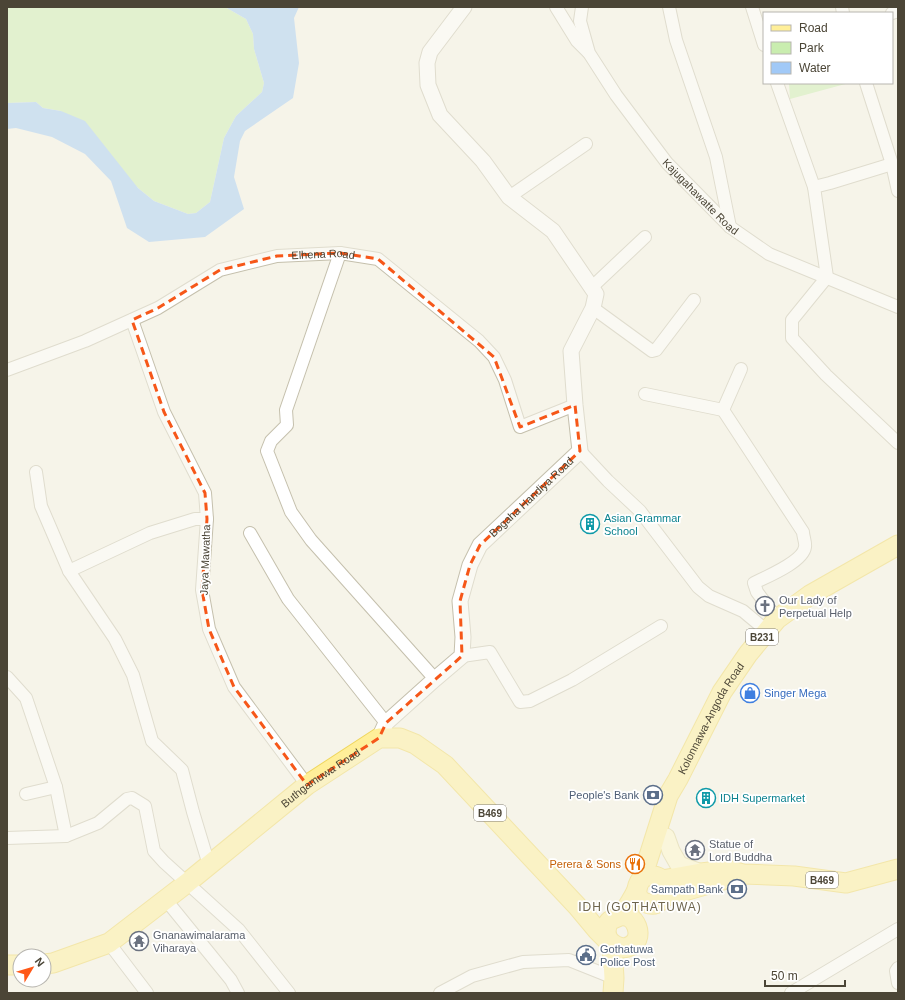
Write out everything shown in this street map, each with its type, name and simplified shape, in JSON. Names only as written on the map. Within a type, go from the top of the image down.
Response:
[{"type":"main road","name":"Kolonnawa-Angoda Road","points":[[652,888],[668,796],[722,692],[748,654],[772,625],[810,595],[898,545]]},
{"type":"main road","name":"Buthgamuwa Road","points":[[52,963],[109,943],[166,900],[307,785],[383,731]]},
{"type":"main road","name":"B469","points":[[383,731],[415,744],[445,765],[610,943]]},
{"type":"main road","name":"Kolonnawa-Angoda Road","points":[[652,888],[677,794],[678,779]]},
{"type":"main road","points":[[666,837],[679,866],[701,873]]},
{"type":"main road","name":"B469","points":[[652,888],[743,874],[794,876],[846,883],[898,869]]},
{"type":"main road","name":"B469","points":[[652,888],[701,873],[727,870],[743,874]]},
{"type":"main road","name":"B231","points":[[617,916],[652,888]]},
{"type":"main road","name":"B231","points":[[614,985],[636,937],[652,888]]},
{"type":"main road","points":[[577,906],[617,916],[629,917],[635,923],[636,937],[626,947],[619,948],[610,943]]},
{"type":"main road","points":[[614,985],[610,943],[606,933],[607,924],[617,916]]},
{"type":"street","points":[[464,7],[430,52],[427,63],[428,85],[440,115],[483,161],[509,197],[553,231],[592,287],[644,237]]},
{"type":"street","points":[[556,7],[577,41],[589,53]]},
{"type":"street","name":"Kajugahawatte Road","points":[[582,7],[580,21],[589,53],[616,96],[668,163],[730,227],[769,254],[898,307]]},
{"type":"street","points":[[669,7],[676,40],[716,157],[730,227]]},
{"type":"street","points":[[752,7],[763,42]]},
{"type":"street","points":[[777,84],[814,187],[827,277],[792,320],[792,338],[826,375],[898,443]]},
{"type":"street","points":[[866,84],[892,164],[898,191]]},
{"type":"street","points":[[509,197],[586,144]]},
{"type":"street","points":[[814,187],[892,164]]},
{"type":"street","points":[[340,253],[286,410],[287,425],[271,441],[267,451],[291,512],[311,540],[435,679]]},
{"type":"street","name":"Elhena Road","points":[[7,370],[85,341],[158,308],[220,270],[278,256],[340,253],[378,259],[478,341],[494,357],[500,368],[520,428],[575,405]]},
{"type":"street","name":"Bogaha Handiya Road","points":[[462,656],[463,637],[460,601],[470,565],[480,545],[580,451],[571,351],[593,308],[596,294],[592,287]]},
{"type":"street","points":[[593,308],[652,351],[656,350],[694,300]]},
{"type":"street","name":"Jaya Mawatha","points":[[132,320],[164,412],[205,493],[207,519],[202,590],[209,629],[234,687],[307,785]]},
{"type":"street","points":[[723,410],[740,369]]},
{"type":"street","points":[[645,394],[723,410],[803,532],[806,547],[802,554],[782,570],[754,583],[772,625]]},
{"type":"street","points":[[580,451],[608,481],[640,511],[698,587],[709,596],[772,625]]},
{"type":"street","points":[[36,472],[40,506],[69,571],[115,639],[133,675],[152,741],[182,770],[209,865]]},
{"type":"street","points":[[69,571],[150,533],[195,519],[207,519]]},
{"type":"street","points":[[250,533],[288,599],[383,731],[435,679],[462,656],[490,652],[520,702],[530,701],[572,680],[661,626]]},
{"type":"street","points":[[7,677],[26,698],[56,787],[66,836]]},
{"type":"street","points":[[26,794],[56,787]]},
{"type":"street","points":[[7,838],[66,836],[98,823],[127,799],[132,798],[145,806],[154,851],[239,930],[289,993]]},
{"type":"street","points":[[166,900],[231,980],[238,993]]},
{"type":"street","points":[[790,993],[898,929]]},
{"type":"street","points":[[109,943],[147,993]]},
{"type":"street","points":[[440,993],[472,976],[523,962],[569,960],[614,985]]},
{"type":"street","points":[[898,968],[896,971],[898,983]]},
{"type":"highlighted area","points":[[340,253],[378,259],[494,357],[520,427],[575,405],[580,451],[480,545],[470,565],[460,601],[462,656],[386,723],[379,738],[307,785],[234,687],[209,629],[202,590],[207,519],[205,493],[164,412],[132,320],[158,308],[220,270],[277,256]]},
{"type":"green space","points":[[7,7],[225,7],[246,19],[253,34],[254,49],[264,83],[262,92],[236,116],[224,138],[210,202],[196,213],[188,214],[154,201],[138,188],[61,111],[43,108],[36,102],[7,103]]},
{"type":"green space","points":[[789,84],[845,84],[790,99]]},
{"type":"water","points":[[225,7],[299,7],[294,18],[299,63],[293,98],[245,131],[240,141],[234,177],[244,209],[205,237],[149,242],[127,228],[111,181],[85,154],[52,137],[16,128],[7,129],[7,103],[36,102],[43,108],[61,111],[85,121],[138,188],[154,201],[188,214],[196,213],[210,202],[224,138],[236,116],[262,92],[264,83],[254,49],[253,34],[246,19]]},
{"type":"place","name":"Asian Grammar School","points":[[590,524]]},
{"type":"place","name":"Our Lady of Perpetual Help","points":[[765,606]]},
{"type":"place","name":"Singer Mega","points":[[750,693]]},
{"type":"place","name":"People's Bank","points":[[653,795]]},
{"type":"place","name":"IDH Supermarket","points":[[706,798]]},
{"type":"place","name":"Statue of Lord Buddha","points":[[695,850]]},
{"type":"place","name":"Perera & Sons","points":[[635,864]]},
{"type":"place","name":"Sampath Bank","points":[[737,889]]},
{"type":"place","name":"Gnanawimalarama Viharaya","points":[[139,941]]},
{"type":"place","name":"Gothatuwa Police Post","points":[[586,955]]},
{"type":"district","name":"IDH (GOTHATUWA)","points":[[640,907]]}]
